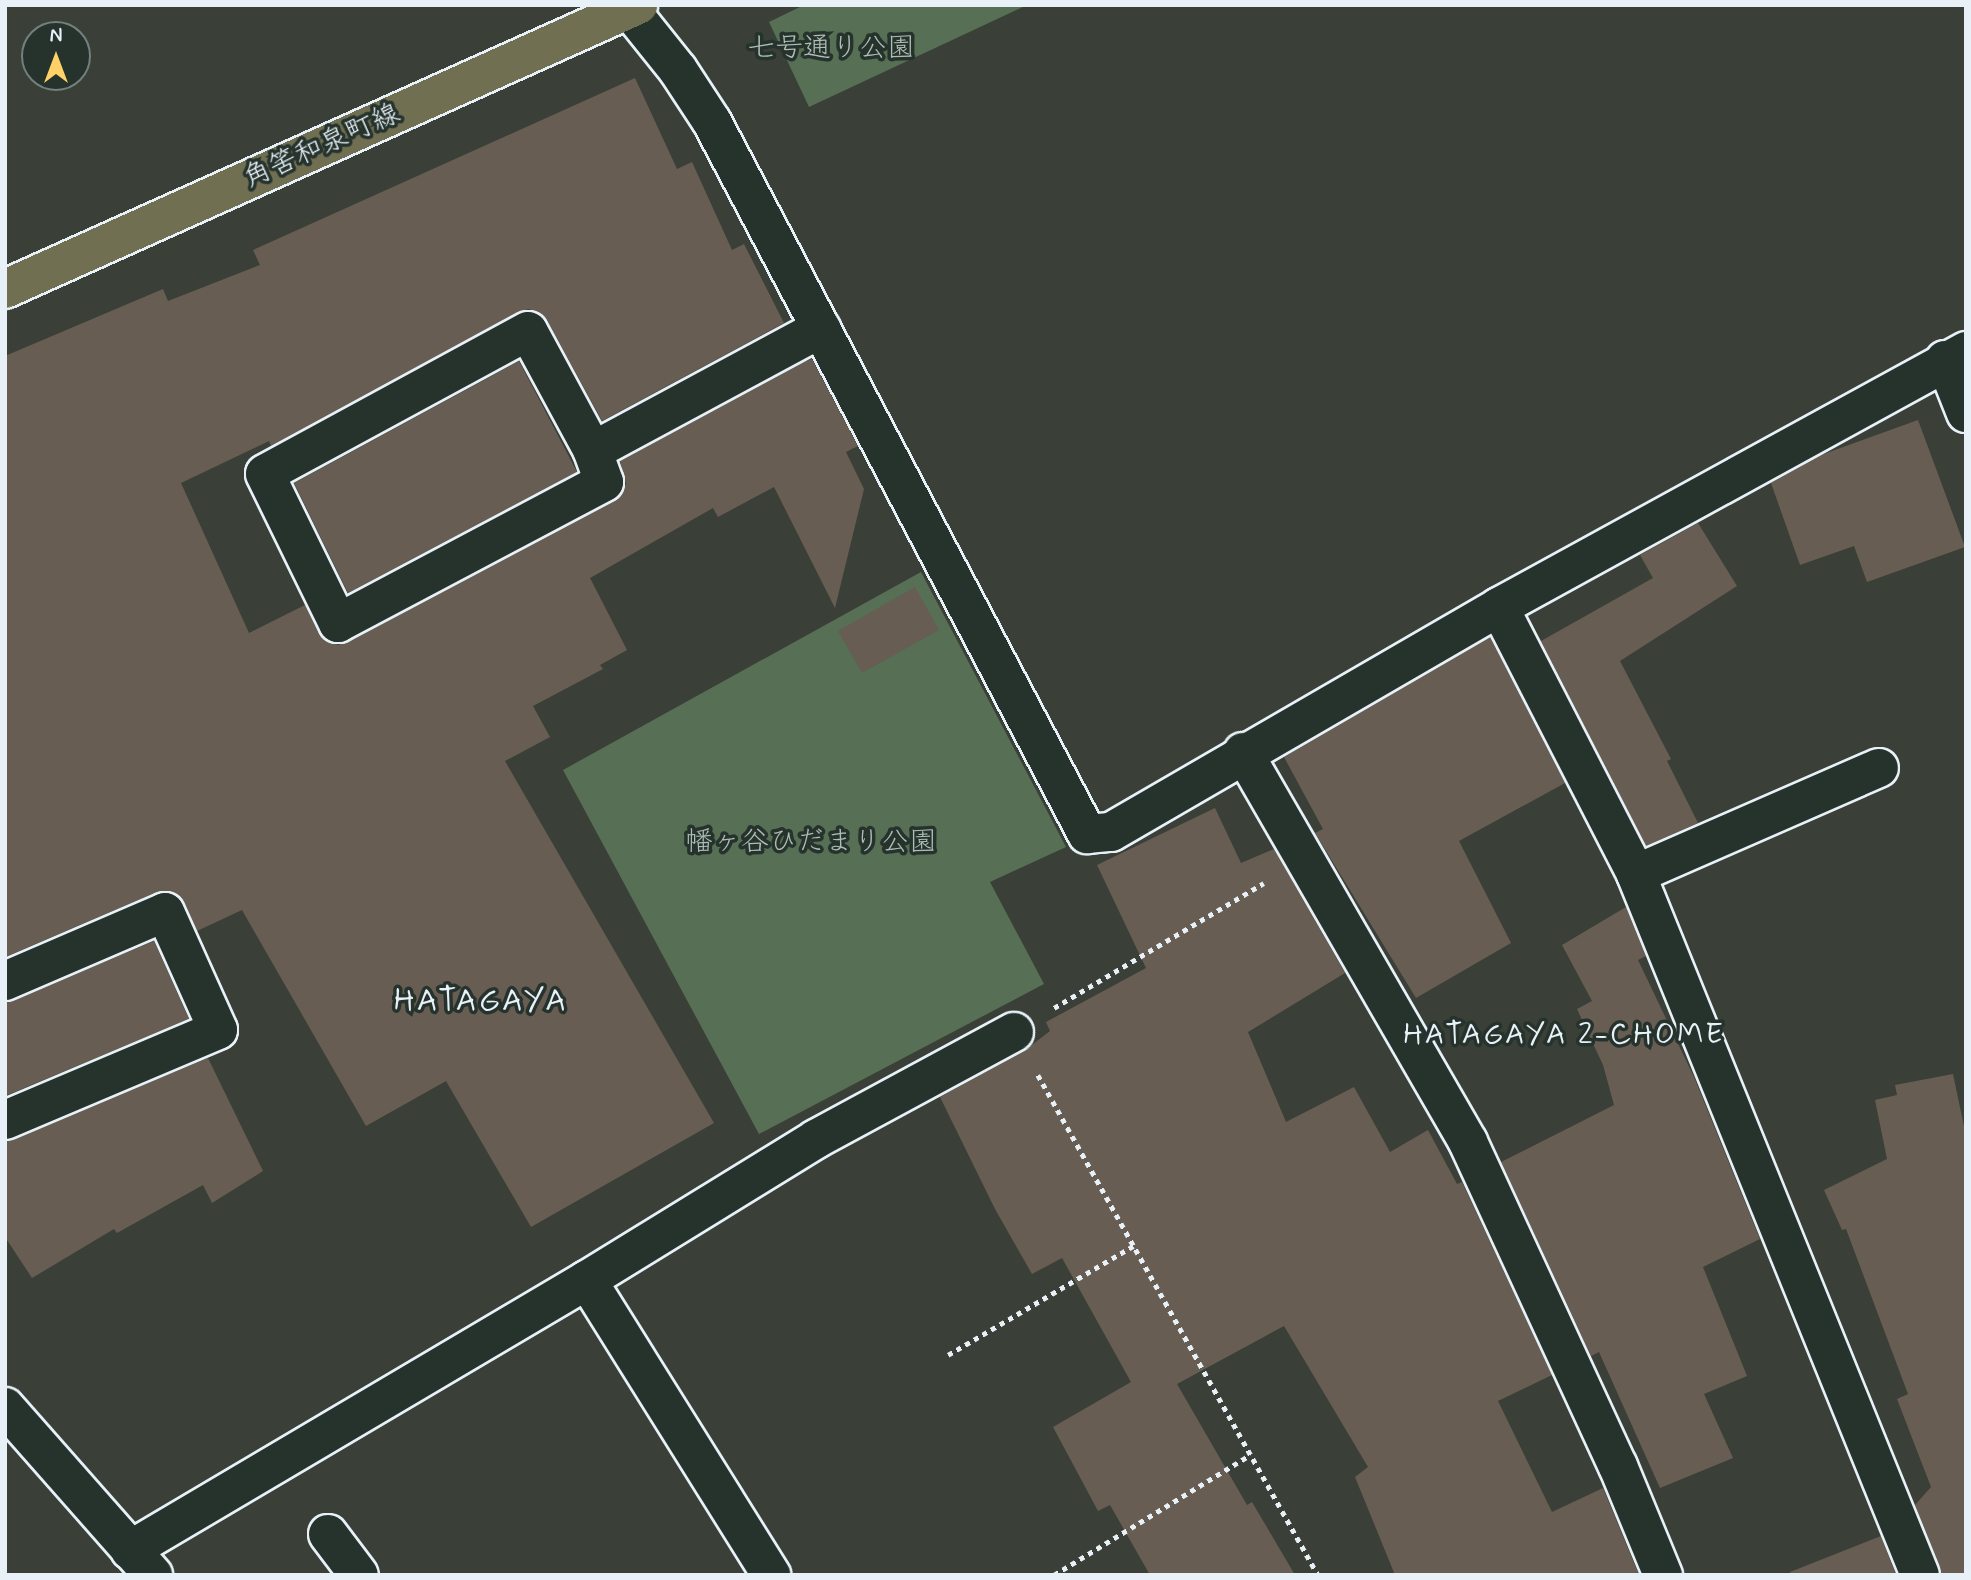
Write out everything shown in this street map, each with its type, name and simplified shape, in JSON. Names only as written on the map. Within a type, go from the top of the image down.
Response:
[{"type":"main road","name":"角筈和泉町線","points":[[5,289],[631,7]]},
{"type":"street","points":[[631,7],[678,70],[712,122],[1087,834],[1111,832],[1243,752],[1499,607],[1955,356],[1966,413]]},
{"type":"street","points":[[593,451],[821,328]]},
{"type":"street","points":[[528,331],[593,451],[604,482],[338,623],[265,474],[528,331]]},
{"type":"street","points":[[1499,607],[1636,874],[1920,1575]]},
{"type":"street","points":[[1243,752],[1468,1142],[1618,1466],[1663,1575]]},
{"type":"street","points":[[1636,874],[1879,768]]},
{"type":"street","points":[[5,981],[165,912],[218,1030],[5,1120]]},
{"type":"street","points":[[5,1407],[142,1562],[587,1280],[816,1139],[1014,1032]]},
{"type":"street","points":[[587,1280],[771,1575]]},
{"type":"street","points":[[328,1534],[359,1575]]},
{"type":"path","points":[[1306,859],[1014,1032],[1318,1575]]},
{"type":"path","points":[[948,1355],[1133,1246]]},
{"type":"path","points":[[1054,1575],[1250,1455]]},
{"type":"green space","name":"七号通り公園","points":[[804,5],[1027,5],[809,107],[769,22]]},
{"type":"green space","name":"幡ヶ谷ひだまり公園","points":[[921,572],[1066,847],[990,882],[1044,984],[759,1134],[563,770]]},
{"type":"building","points":[[635,78],[677,169],[692,162],[732,250],[744,244],[784,323],[602,421],[547,320],[529,309],[518,312],[271,446],[269,441],[181,483],[249,633],[305,605],[319,633],[338,645],[614,501],[626,484],[620,461],[804,362],[812,359],[858,446],[846,452],[864,489],[835,608],[774,487],[718,517],[713,508],[590,578],[627,650],[600,665],[603,669],[533,706],[550,737],[505,761],[714,1123],[531,1227],[446,1081],[366,1126],[242,910],[197,931],[178,895],[157,892],[5,957],[5,356],[163,289],[168,301],[260,265],[253,250]]},
{"type":"building","points":[[519,361],[577,472],[348,593],[294,483]]},
{"type":"building","points":[[1918,420],[1965,547],[1867,582],[1854,546],[1800,565],[1771,483],[1821,455]]},
{"type":"building","points":[[1698,523],[1737,586],[1620,661],[1671,759],[1667,761],[1698,823],[1646,846],[1541,641],[1653,578],[1640,555]]},
{"type":"building","points":[[915,587],[939,630],[862,673],[838,631]]},
{"type":"building","points":[[1490,637],[1565,783],[1459,841],[1511,943],[1416,998],[1315,833],[1323,829],[1284,757]]},
{"type":"building","points":[[1215,808],[1241,863],[1274,849],[1345,973],[1248,1032],[1286,1122],[1354,1087],[1390,1152],[1428,1130],[1457,1184],[1462,1182],[1552,1375],[1498,1401],[1552,1512],[1603,1488],[1639,1575],[1395,1575],[1355,1477],[1368,1467],[1284,1326],[1177,1384],[1247,1505],[1252,1502],[1295,1575],[1150,1575],[1110,1505],[1098,1511],[1053,1427],[1131,1382],[1062,1258],[1032,1274],[995,1209],[940,1097],[1024,1051],[1050,1031],[1046,1022],[1146,968],[1097,865]]},
{"type":"building","points":[[1626,907],[1646,956],[1638,960],[1694,1077],[1760,1239],[1703,1267],[1747,1376],[1704,1394],[1733,1458],[1660,1488],[1599,1352],[1591,1356],[1501,1162],[1614,1105],[1603,1065],[1577,1009],[1592,1001],[1562,945]]},
{"type":"building","points":[[154,941],[189,1019],[5,1096],[5,1002]]},
{"type":"building","points":[[208,1058],[263,1171],[212,1203],[203,1185],[117,1233],[114,1229],[32,1278],[5,1237],[5,1141]]},
{"type":"building","points":[[1953,1074],[1966,1136],[1966,1575],[1941,1575],[1915,1505],[1931,1487],[1897,1399],[1908,1394],[1846,1229],[1842,1230],[1824,1190],[1887,1159],[1875,1100],[1897,1095],[1895,1085]]},
{"type":"building","points":[[1881,1536],[1896,1575],[1791,1575],[1790,1572]]},
{"type":"district","name":"HATAGAYA","points":[[481,1001]]},
{"type":"district","name":"HATAGAYA 2-CHOME","points":[[1564,1035]]}]
